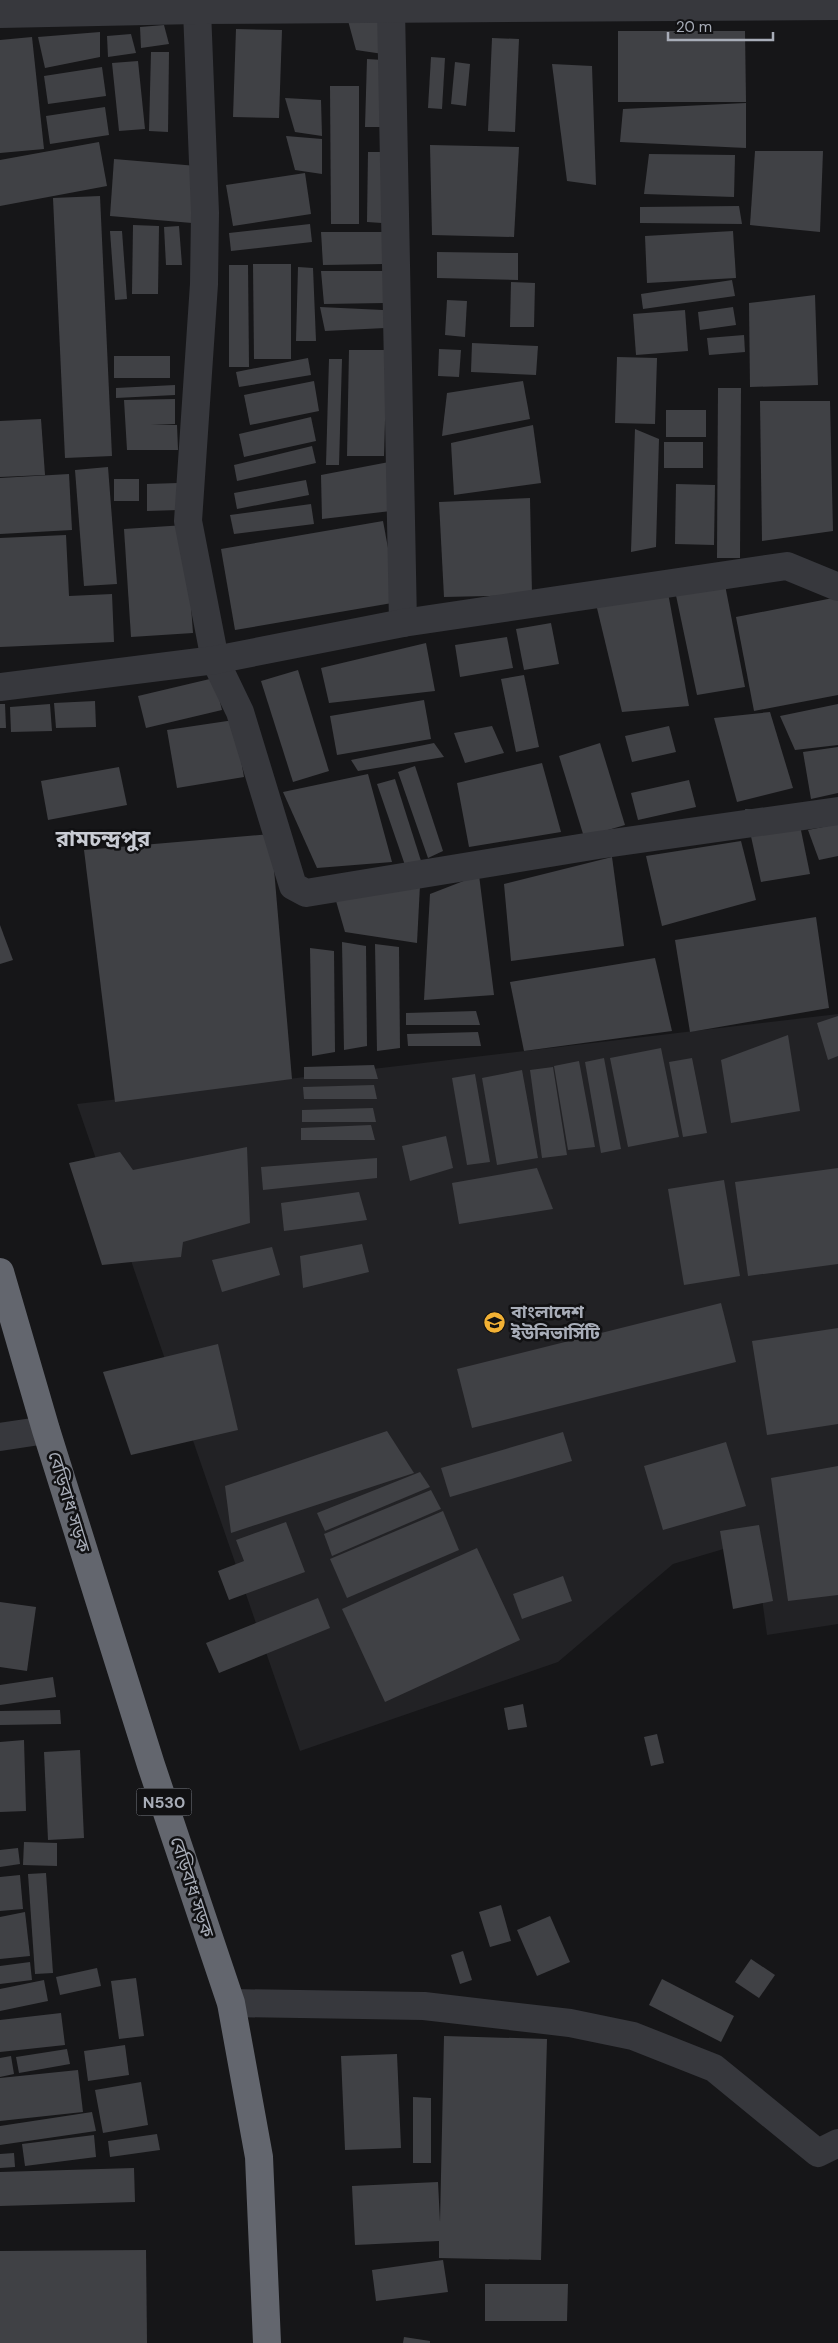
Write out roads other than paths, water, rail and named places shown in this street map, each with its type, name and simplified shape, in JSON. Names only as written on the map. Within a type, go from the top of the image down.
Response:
[{"type":"highway","name":"বেড়িবাধ সড়ক","points":[[0,1272],[46,1430],[151,1765],[231,2003],[259,2157],[267,2343]]},
{"type":"street","points":[[0,14],[70,6],[197,10],[838,6]]},
{"type":"street","points":[[392,9],[403,623]]},
{"type":"street","points":[[197,10],[205,213],[204,284],[188,521],[215,660],[240,712],[293,886],[306,893],[598,845],[838,811]]},
{"type":"street","points":[[0,687],[215,660],[403,623],[787,566],[838,586]]},
{"type":"street","points":[[0,1437],[46,1430]]},
{"type":"street","points":[[231,2003],[424,2006],[570,2023],[633,2036],[714,2068],[818,2153],[838,2143]]},
{"type":"place","name":"বাংলাদেশ ইউনিভার্সিটি","points":[[495,1322]]},
{"type":"district","name":"রামচন্দ্রপুর","points":[[103,838]]}]
